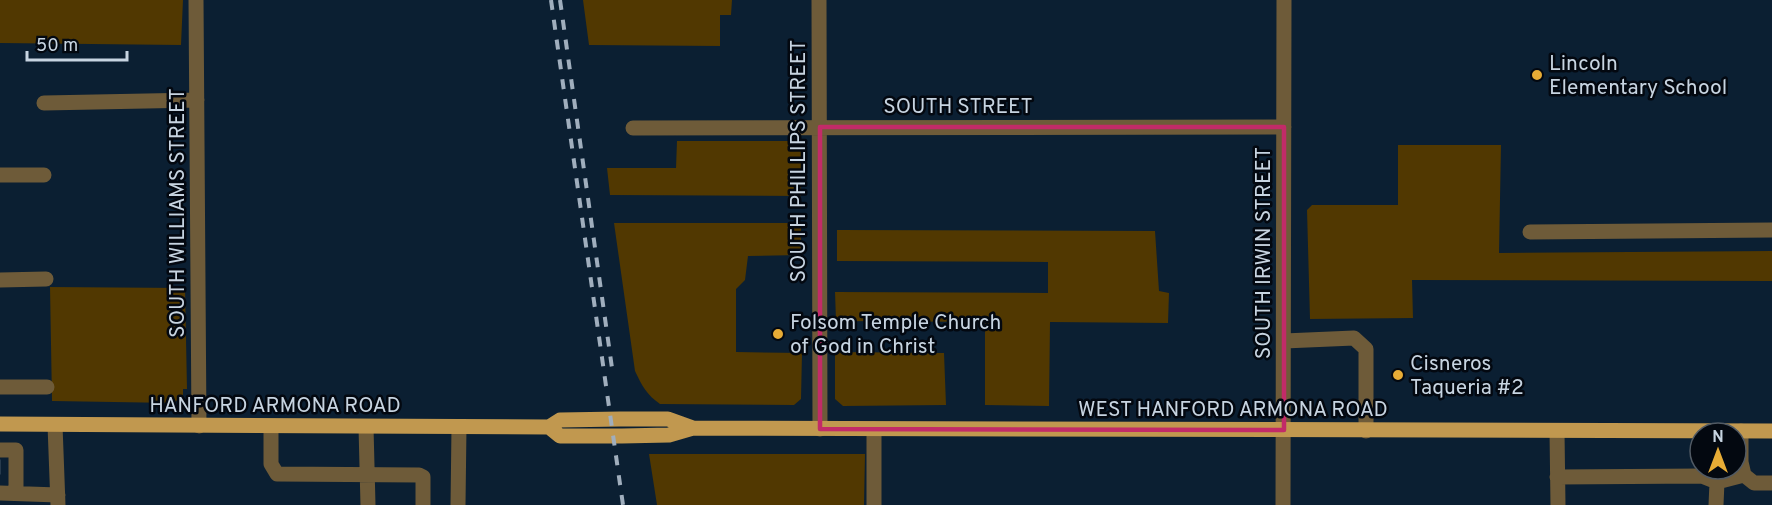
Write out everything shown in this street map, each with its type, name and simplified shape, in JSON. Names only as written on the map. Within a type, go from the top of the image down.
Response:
[{"type":"main road","name":"HANFORD ARMONA ROAD","points":[[0,424],[549,427],[560,420],[668,419],[693,428]]},
{"type":"main road","name":"WEST HANFORD ARMONA ROAD","points":[[693,428],[1688,431]]},
{"type":"main road","name":"WEST HANFORD ARMONA ROAD","points":[[1748,431],[1772,431]]},
{"type":"street","name":"SOUTH WILLIAMS STREET","points":[[196,0],[199,426]]},
{"type":"street","name":"SOUTH PHILLIPS STREET","points":[[819,0],[820,429]]},
{"type":"street","name":"SOUTH IRWIN STREET","points":[[1283,505],[1284,0]]},
{"type":"street","points":[[44,103],[197,100]]},
{"type":"street","name":"SOUTH STREET","points":[[633,128],[1284,127]]},
{"type":"street","points":[[0,175],[44,175]]},
{"type":"street","points":[[1530,232],[1772,231]]},
{"type":"street","points":[[0,280],[46,279]]},
{"type":"street","points":[[1284,341],[1354,338],[1366,349],[1366,431]]},
{"type":"street","points":[[0,387],[48,387]]},
{"type":"street","points":[[0,493],[16,493],[58,500],[56,425]]},
{"type":"street","points":[[271,427],[272,464],[277,474],[423,477],[423,505]]},
{"type":"street","points":[[366,427],[368,505]]},
{"type":"street","points":[[458,505],[459,427]]},
{"type":"street","points":[[874,429],[874,505]]},
{"type":"street","points":[[1557,431],[1558,505]]},
{"type":"street","points":[[0,450],[16,450],[9,467],[16,493]]},
{"type":"street","points":[[1557,477],[1702,476],[1717,482],[1721,481]]},
{"type":"street","points":[[1748,478],[1754,483],[1772,483]]},
{"type":"street","points":[[1716,505],[1717,482]]},
{"type":"highlighted area","points":[[820,127],[1284,127],[1284,430],[820,429]]},
{"type":"shaded area","points":[[0,0],[183,0],[181,45],[0,43]]},
{"type":"shaded area","points":[[583,0],[732,0],[731,15],[720,15],[720,46],[589,45]]},
{"type":"shaded area","points":[[677,141],[792,141],[801,148],[801,196],[610,195],[607,168],[676,168]]},
{"type":"shaded area","points":[[1398,145],[1501,145],[1499,253],[1772,251],[1772,281],[1412,280],[1413,318],[1310,319],[1307,210],[1312,205],[1398,205]]},
{"type":"shaded area","points":[[614,223],[801,223],[801,255],[748,256],[745,280],[736,289],[736,352],[802,353],[801,399],[794,405],[660,404],[652,397],[635,371]]},
{"type":"shaded area","points":[[837,230],[1155,231],[1159,291],[1169,293],[1168,323],[1050,322],[1049,406],[985,405],[985,322],[836,321],[835,292],[1048,293],[1048,262],[837,261]]},
{"type":"shaded area","points":[[50,287],[185,288],[187,389],[183,389],[183,395],[174,403],[52,401]]},
{"type":"shaded area","points":[[835,352],[944,353],[946,405],[843,406],[835,399]]},
{"type":"shaded area","points":[[649,454],[865,454],[864,505],[657,505]]},
{"type":"railway","points":[[551,0],[623,505]]},
{"type":"railway","points":[[560,0],[612,368]]},
{"type":"place","name":"Lincoln Elementary School","points":[[1537,75]]},
{"type":"place","name":"Folsom Temple Church of God in Christ","points":[[778,334]]},
{"type":"place","name":"Cisneros Taqueria #2","points":[[1398,375]]}]
